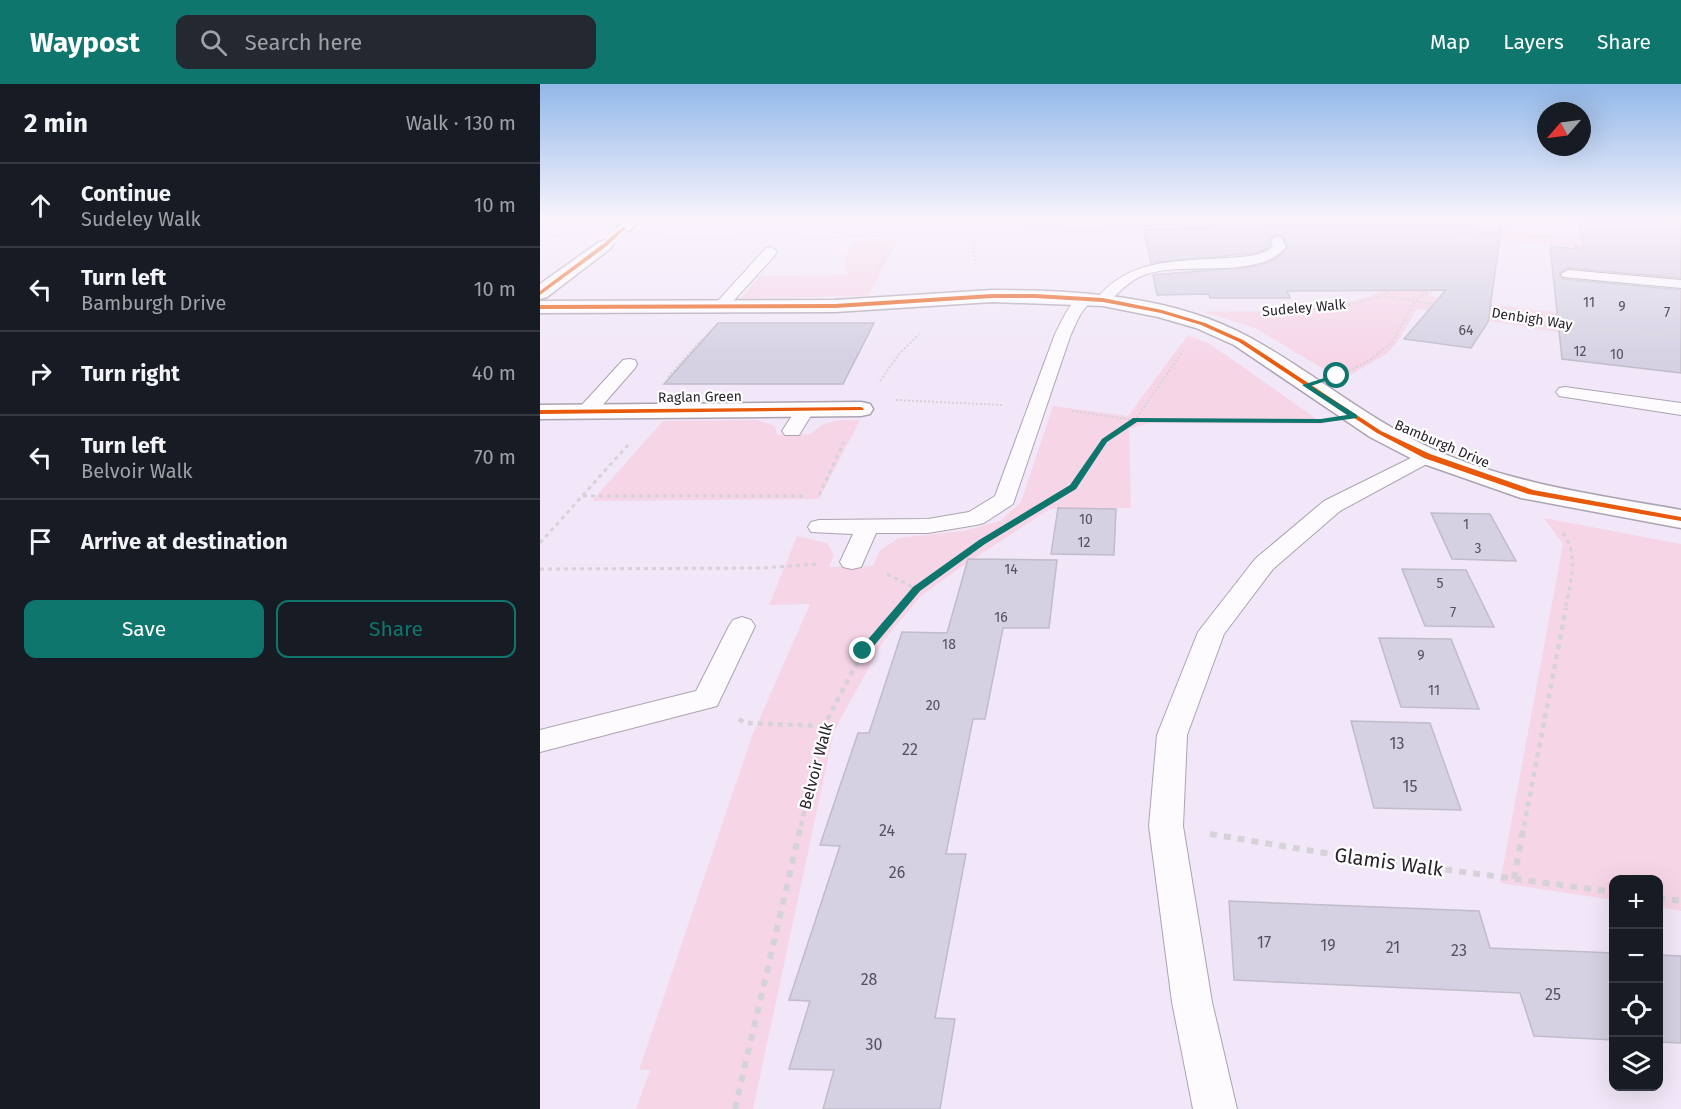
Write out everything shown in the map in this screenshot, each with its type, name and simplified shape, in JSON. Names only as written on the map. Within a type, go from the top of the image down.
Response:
[{"type":"street","points":[[540,293],[574,267]]},
{"type":"street","name":"Bamburgh Drive","points":[[540,307],[886,304],[992,296],[1094,299],[1162,312],[1203,324],[1241,341],[1379,432],[1427,456],[1532,492],[1681,519]]},
{"type":"street","name":"Raglan Green","points":[[540,412],[861,409]]},
{"type":"lane","points":[[726,306],[758,267]]},
{"type":"lane","points":[[819,527],[928,526],[976,519],[1005,498],[1063,334],[1073,314],[1124,279],[1143,270],[1165,267]]},
{"type":"lane","points":[[1568,274],[1681,284]]},
{"type":"lane","points":[[586,412],[629,364]]},
{"type":"lane","points":[[1565,393],[1681,409]]},
{"type":"lane","points":[[792,431],[807,409]]},
{"type":"lane","points":[[1215,1109],[1192,1002],[1166,826],[1172,735],[1211,632],[1264,564],[1332,506],[1427,456]]},
{"type":"lane","points":[[852,562],[867,526]]},
{"type":"lane","points":[[540,741],[706,699],[741,626]]},
{"type":"path","points":[[1305,385],[1337,376],[1370,360],[1392,342],[1414,301],[1440,281],[1447,267]]},
{"type":"path","points":[[540,543],[583,496],[726,306]]},
{"type":"path","points":[[1033,511],[1073,487],[1105,440],[1136,420],[1155,388],[1203,324]]},
{"type":"path","points":[[890,399],[1037,407],[1136,420],[1321,421],[1354,416]]},
{"type":"path","points":[[1514,879],[1573,569],[1571,544],[1532,492]]},
{"type":"path","points":[[583,496],[806,496]]},
{"type":"path","points":[[540,569],[763,568],[852,562]]},
{"type":"path","points":[[706,699],[745,723],[824,726]]},
{"type":"path","points":[[1663,899],[1681,901]]},
{"type":"shaded area","points":[[846,267],[884,267],[868,296],[741,298],[759,276],[848,275]]},
{"type":"shaded area","points":[[1374,267],[1455,267],[1446,280],[1428,296],[1567,314],[1681,346],[1550,331],[1417,309],[1389,352],[1342,380],[1255,328],[1204,312],[1277,311],[1326,306],[1373,295],[1394,285]]},
{"type":"shaded area","points":[[1188,335],[1210,344],[1324,424],[1149,423],[1129,429],[1131,508],[1050,509],[961,567],[920,597],[884,640],[834,731],[753,1109],[636,1109],[650,1070],[639,1070],[752,736],[810,604],[769,605],[797,536],[827,543],[834,555],[829,567],[873,566],[880,550],[899,538],[964,531],[1000,521],[1021,502],[1053,406],[1128,416]]},
{"type":"shaded area","points":[[757,420],[775,426],[777,435],[811,434],[827,423],[840,420],[860,420],[819,499],[592,501],[663,421]]},
{"type":"shaded area","points":[[1544,518],[1681,544],[1681,911],[1663,908],[1663,875],[1609,875],[1609,899],[1500,883],[1563,544]]},
{"type":"building","points":[[1248,267],[1496,267],[1488,322],[1471,348],[1404,339],[1446,290],[1287,291],[1290,298],[1210,298],[1209,294],[1157,295],[1153,275]]},
{"type":"building","points":[[1552,267],[1681,267],[1681,278],[1568,268],[1559,273],[1563,279],[1681,290],[1681,373],[1562,359]]},
{"type":"building","points":[[718,323],[874,323],[843,384],[664,384]]},
{"type":"building","points":[[1058,508],[1116,509],[1114,555],[1051,554]]},
{"type":"building","points":[[1431,513],[1490,514],[1516,561],[1452,559]]},
{"type":"building","points":[[968,559],[1057,560],[1049,628],[1003,628],[985,719],[973,719],[946,854],[966,854],[935,1018],[955,1019],[940,1109],[823,1109],[834,1070],[789,1069],[810,1001],[789,1000],[840,846],[820,845],[858,733],[869,733],[902,632],[947,633]]},
{"type":"building","points":[[1402,569],[1466,570],[1494,627],[1425,626]]},
{"type":"building","points":[[1379,638],[1451,639],[1479,709],[1401,707]]},
{"type":"building","points":[[1351,721],[1430,723],[1461,810],[1374,808]]},
{"type":"building","points":[[1229,901],[1479,911],[1490,948],[1609,953],[1609,1040],[1534,1036],[1520,993],[1234,980]]},
{"type":"building","points":[[1663,955],[1681,956],[1681,1043],[1663,1042]]},
{"type":"cycle path","points":[[540,293],[575,267]]},
{"type":"cycle path","points":[[540,307],[835,306],[992,296],[1103,300],[1162,312],[1203,324],[1241,341],[1379,432],[1427,456],[1531,492],[1681,519]]},
{"type":"cycle path","points":[[540,412],[861,409]]},
{"type":"route","points":[[863,651],[917,589],[982,542],[1073,487],[1105,440],[1136,420],[1321,421],[1354,416],[1305,385],[1337,376]]}]
